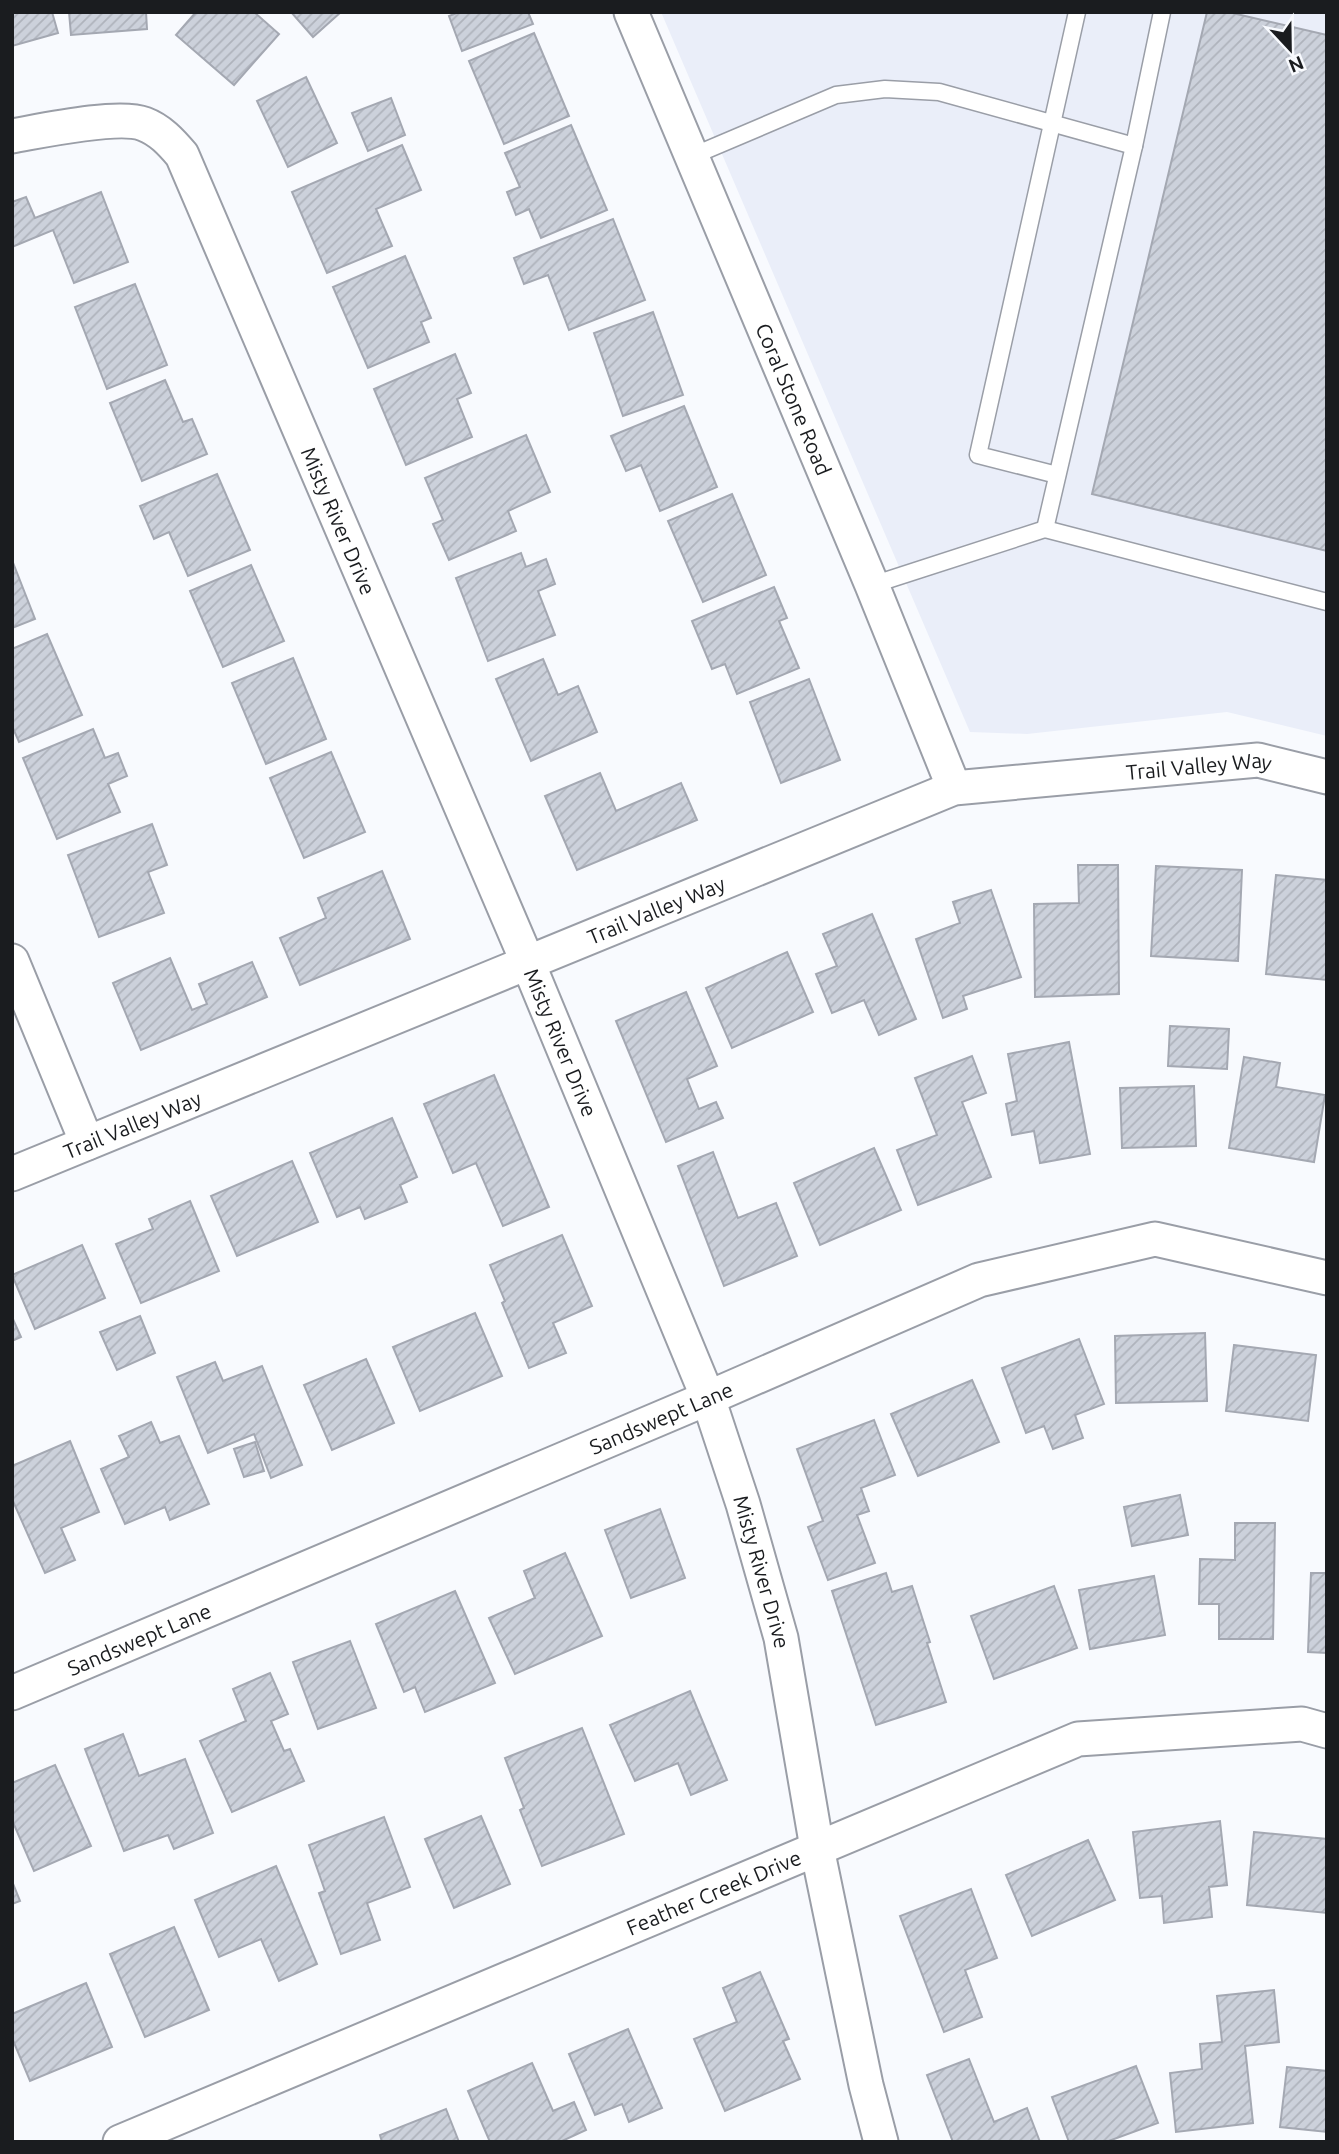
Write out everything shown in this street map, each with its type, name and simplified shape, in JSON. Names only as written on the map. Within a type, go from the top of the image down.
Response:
[{"type":"street","name":"Coral Stone Road","points":[[631,12],[954,788]]},
{"type":"street","name":"Misty River Drive","points":[[12,136],[87,123],[142,123],[166,136],[182,155],[528,963],[708,1398],[743,1504],[781,1638],[817,1848],[866,2085],[881,2142]]},
{"type":"street","name":"Trail Valley Way","points":[[12,1174],[954,788],[1258,760],[1327,777]]},
{"type":"street","points":[[12,961],[87,1143]]},
{"type":"street","name":"Sandswept Lane","points":[[12,1693],[979,1280],[1155,1239],[1327,1279]]},
{"type":"street","name":"Feather Creek Drive","points":[[120,2142],[1078,1739],[1302,1724],[1327,1731]]},
{"type":"lane","points":[[1057,475],[978,454],[1077,12]]},
{"type":"lane","points":[[1045,530],[1134,146],[1162,12]]},
{"type":"lane","points":[[690,157],[836,95],[885,89],[939,92],[1134,146]]},
{"type":"lane","points":[[872,586],[1045,530],[1327,602]]},
{"type":"shaded area","points":[[661,12],[1327,12],[1327,736],[1227,712],[1027,734],[970,732]]},
{"type":"building","points":[[12,12],[52,12],[58,33],[12,46]]},
{"type":"building","points":[[69,12],[146,12],[147,29],[71,35]]},
{"type":"building","points":[[196,12],[254,12],[279,34],[234,85],[176,35]]},
{"type":"building","points":[[291,12],[341,12],[313,37]]},
{"type":"building","points":[[459,12],[528,12],[533,24],[462,51],[449,16]]},
{"type":"building","points":[[1207,12],[1228,12],[1327,35],[1327,551],[1092,494]]},
{"type":"building","points":[[534,33],[569,116],[504,144],[469,61]]},
{"type":"building","points":[[306,77],[337,143],[288,167],[257,101]]},
{"type":"building","points":[[391,98],[405,135],[368,151],[352,113]]},
{"type":"building","points":[[571,125],[607,210],[541,238],[529,209],[516,215],[507,192],[520,187],[505,153]]},
{"type":"building","points":[[402,145],[421,190],[376,209],[392,246],[327,273],[292,192]]},
{"type":"building","points":[[101,192],[128,262],[74,283],[53,230],[12,247],[12,202],[26,197],[35,218]]},
{"type":"building","points":[[613,219],[645,300],[569,330],[548,275],[524,284],[514,258]]},
{"type":"building","points":[[405,256],[431,318],[421,322],[429,342],[368,368],[333,287]]},
{"type":"building","points":[[135,284],[167,365],[107,389],[75,307]]},
{"type":"building","points":[[653,312],[683,395],[623,416],[594,333]]},
{"type":"building","points":[[455,354],[471,393],[457,399],[472,437],[406,465],[374,389]]},
{"type":"building","points":[[165,380],[183,422],[192,419],[207,454],[142,481],[110,403]]},
{"type":"building","points":[[684,406],[717,487],[660,511],[641,465],[626,471],[611,436]]},
{"type":"building","points":[[526,435],[550,492],[508,511],[516,531],[449,560],[433,524],[443,520],[425,478]]},
{"type":"building","points":[[217,474],[250,550],[188,576],[169,532],[154,539],[140,506]]},
{"type":"building","points":[[732,494],[766,575],[703,602],[668,521]]},
{"type":"building","points":[[521,553],[526,567],[546,559],[555,584],[538,591],[555,635],[488,661],[456,578]]},
{"type":"building","points":[[12,560],[35,619],[12,628]]},
{"type":"building","points":[[251,565],[284,641],[223,667],[190,591]]},
{"type":"building","points":[[774,587],[787,618],[779,621],[799,668],[737,694],[725,664],[712,669],[692,621]]},
{"type":"building","points":[[47,634],[82,715],[19,742],[12,726],[12,649]]},
{"type":"building","points":[[293,658],[326,739],[266,764],[232,683]]},
{"type":"building","points":[[543,659],[558,695],[578,686],[597,732],[531,761],[496,679]]},
{"type":"building","points":[[809,679],[840,760],[781,783],[750,702]]},
{"type":"building","points":[[93,729],[105,758],[118,753],[127,776],[108,784],[120,812],[57,839],[23,758]]},
{"type":"building","points":[[331,752],[365,832],[304,858],[270,778]]},
{"type":"building","points":[[600,773],[616,811],[681,783],[697,820],[577,870],[545,796]]},
{"type":"building","points":[[152,824],[167,865],[148,872],[164,913],[99,937],[68,855]]},
{"type":"building","points":[[1078,865],[1118,865],[1119,994],[1035,997],[1034,904],[1079,903]]},
{"type":"building","points":[[1156,866],[1242,870],[1238,961],[1151,956]]},
{"type":"building","points":[[382,871],[410,939],[300,985],[280,938],[326,918],[318,898]]},
{"type":"building","points":[[1276,875],[1327,880],[1327,980],[1266,974]]},
{"type":"building","points":[[991,890],[1021,977],[963,996],[967,1009],[943,1018],[916,939],[960,923],[953,902]]},
{"type":"building","points":[[872,914],[916,1019],[879,1035],[864,1000],[832,1013],[816,974],[837,966],[823,934]]},
{"type":"building","points":[[787,952],[813,1012],[732,1048],[706,988]]},
{"type":"building","points":[[170,958],[192,1010],[207,1004],[199,984],[252,962],[267,997],[141,1050],[113,983]]},
{"type":"building","points":[[686,992],[717,1066],[687,1079],[699,1109],[716,1102],[723,1118],[666,1142],[616,1021]]},
{"type":"building","points":[[1170,1026],[1229,1029],[1227,1069],[1168,1066]]},
{"type":"building","points":[[1069,1042],[1090,1154],[1040,1163],[1034,1131],[1012,1135],[1006,1104],[1017,1101],[1008,1054]]},
{"type":"building","points":[[972,1056],[986,1093],[962,1102],[991,1177],[918,1205],[897,1150],[937,1135],[915,1078]]},
{"type":"building","points":[[1244,1057],[1280,1063],[1276,1087],[1325,1095],[1314,1162],[1229,1148]]},
{"type":"building","points":[[494,1075],[549,1207],[503,1226],[476,1163],[453,1173],[424,1104]]},
{"type":"building","points":[[1194,1086],[1196,1146],[1122,1148],[1120,1088]]},
{"type":"building","points":[[392,1118],[417,1177],[400,1185],[407,1202],[365,1219],[360,1207],[337,1217],[310,1153]]},
{"type":"building","points":[[874,1148],[901,1210],[820,1245],[794,1183]]},
{"type":"building","points":[[713,1152],[738,1218],[776,1203],[797,1256],[724,1286],[678,1166]]},
{"type":"building","points":[[292,1161],[318,1222],[237,1256],[211,1196]]},
{"type":"building","points":[[190,1201],[219,1271],[141,1303],[116,1244],[153,1229],[149,1219]]},
{"type":"building","points":[[562,1235],[592,1306],[553,1323],[566,1353],[529,1368],[502,1303],[505,1301],[490,1265]]},
{"type":"building","points":[[82,1245],[105,1298],[35,1329],[12,1275]]},
{"type":"building","points":[[475,1313],[502,1376],[420,1411],[393,1347]]},
{"type":"building","points":[[140,1316],[155,1353],[117,1370],[100,1332]]},
{"type":"building","points":[[12,1317],[21,1337],[12,1341]]},
{"type":"building","points":[[1205,1333],[1207,1401],[1116,1403],[1115,1336]]},
{"type":"building","points":[[1079,1339],[1104,1404],[1075,1415],[1083,1438],[1053,1449],[1044,1426],[1026,1433],[1002,1368]]},
{"type":"building","points":[[1234,1345],[1316,1355],[1308,1421],[1226,1411]]},
{"type":"building","points":[[366,1359],[394,1423],[332,1450],[304,1385]]},
{"type":"building","points":[[215,1362],[223,1381],[262,1366],[302,1465],[271,1478],[254,1434],[208,1453],[177,1377]]},
{"type":"building","points":[[972,1380],[999,1442],[918,1476],[891,1414]]},
{"type":"building","points":[[874,1420],[895,1475],[861,1488],[869,1511],[857,1515],[875,1563],[828,1580],[808,1527],[823,1521],[797,1449]]},
{"type":"building","points":[[151,1422],[160,1443],[179,1436],[209,1504],[170,1520],[165,1507],[125,1524],[101,1469],[129,1457],[119,1436]]},
{"type":"building","points":[[70,1441],[99,1512],[61,1528],[75,1560],[45,1573],[12,1499],[12,1466]]},
{"type":"building","points":[[255,1442],[264,1471],[244,1477],[234,1449]]},
{"type":"building","points":[[1180,1495],[1188,1535],[1132,1546],[1124,1507]]},
{"type":"building","points":[[660,1509],[685,1578],[631,1598],[605,1530]]},
{"type":"building","points":[[1235,1523],[1275,1523],[1273,1639],[1219,1639],[1219,1604],[1199,1604],[1200,1559],[1235,1560]]},
{"type":"building","points":[[565,1553],[602,1636],[515,1674],[489,1618],[535,1598],[524,1571]]},
{"type":"building","points":[[886,1573],[892,1592],[912,1586],[946,1702],[876,1725],[832,1591]]},
{"type":"building","points":[[1311,1573],[1327,1573],[1327,1653],[1308,1652]]},
{"type":"building","points":[[1154,1576],[1165,1635],[1090,1649],[1079,1590]]},
{"type":"building","points":[[1054,1586],[1077,1648],[994,1679],[971,1616]]},
{"type":"building","points":[[455,1591],[495,1683],[425,1712],[415,1687],[404,1692],[376,1624]]},
{"type":"building","points":[[350,1641],[376,1708],[318,1729],[293,1662]]},
{"type":"building","points":[[270,1673],[288,1714],[271,1721],[284,1751],[290,1749],[304,1781],[232,1812],[200,1741],[246,1721],[233,1689]]},
{"type":"building","points":[[690,1691],[727,1780],[691,1795],[678,1763],[635,1781],[610,1725]]},
{"type":"building","points":[[582,1728],[624,1834],[542,1866],[520,1810],[524,1808],[505,1758]]},
{"type":"building","points":[[123,1734],[139,1776],[185,1759],[213,1833],[174,1849],[168,1835],[124,1851],[85,1749]]},
{"type":"building","points":[[55,1765],[91,1846],[34,1871],[12,1820],[12,1783]]},
{"type":"building","points":[[481,1816],[510,1884],[454,1908],[425,1839]]},
{"type":"building","points":[[384,1817],[410,1887],[367,1903],[380,1940],[341,1954],[319,1893],[325,1891],[309,1845]]},
{"type":"building","points":[[1220,1821],[1227,1885],[1209,1887],[1212,1917],[1164,1923],[1162,1896],[1140,1898],[1133,1832]]},
{"type":"building","points":[[1254,1832],[1327,1839],[1327,1913],[1247,1905]]},
{"type":"building","points":[[1088,1840],[1115,1900],[1032,1936],[1006,1875]]},
{"type":"building","points":[[276,1866],[317,1964],[279,1981],[261,1939],[219,1957],[195,1900]]},
{"type":"building","points":[[12,1881],[20,1901],[12,1904]]},
{"type":"building","points":[[971,1889],[997,1958],[965,1970],[982,2017],[944,2032],[900,1916]]},
{"type":"building","points":[[174,1927],[209,2010],[145,2037],[110,1954]]},
{"type":"building","points":[[760,1972],[789,2039],[783,2041],[800,2079],[725,2111],[694,2039],[737,2022],[723,1988]]},
{"type":"building","points":[[86,1983],[112,2047],[30,2081],[12,2038],[12,2014]]},
{"type":"building","points":[[1274,1990],[1279,2042],[1245,2046],[1253,2123],[1176,2132],[1170,2073],[1202,2069],[1200,2044],[1222,2042],[1217,1996]]},
{"type":"building","points":[[628,2029],[662,2108],[629,2122],[622,2104],[595,2115],[569,2054]]},
{"type":"building","points":[[969,2059],[994,2122],[1027,2108],[1040,2142],[953,2142],[927,2075]]},
{"type":"building","points":[[532,2063],[553,2111],[574,2102],[586,2130],[560,2142],[490,2142],[468,2091]]},
{"type":"building","points":[[1136,2066],[1158,2123],[1106,2142],[1069,2142],[1052,2097]]},
{"type":"building","points":[[1287,2067],[1327,2071],[1327,2132],[1280,2127]]},
{"type":"building","points":[[446,2109],[459,2142],[382,2142],[380,2135]]}]
